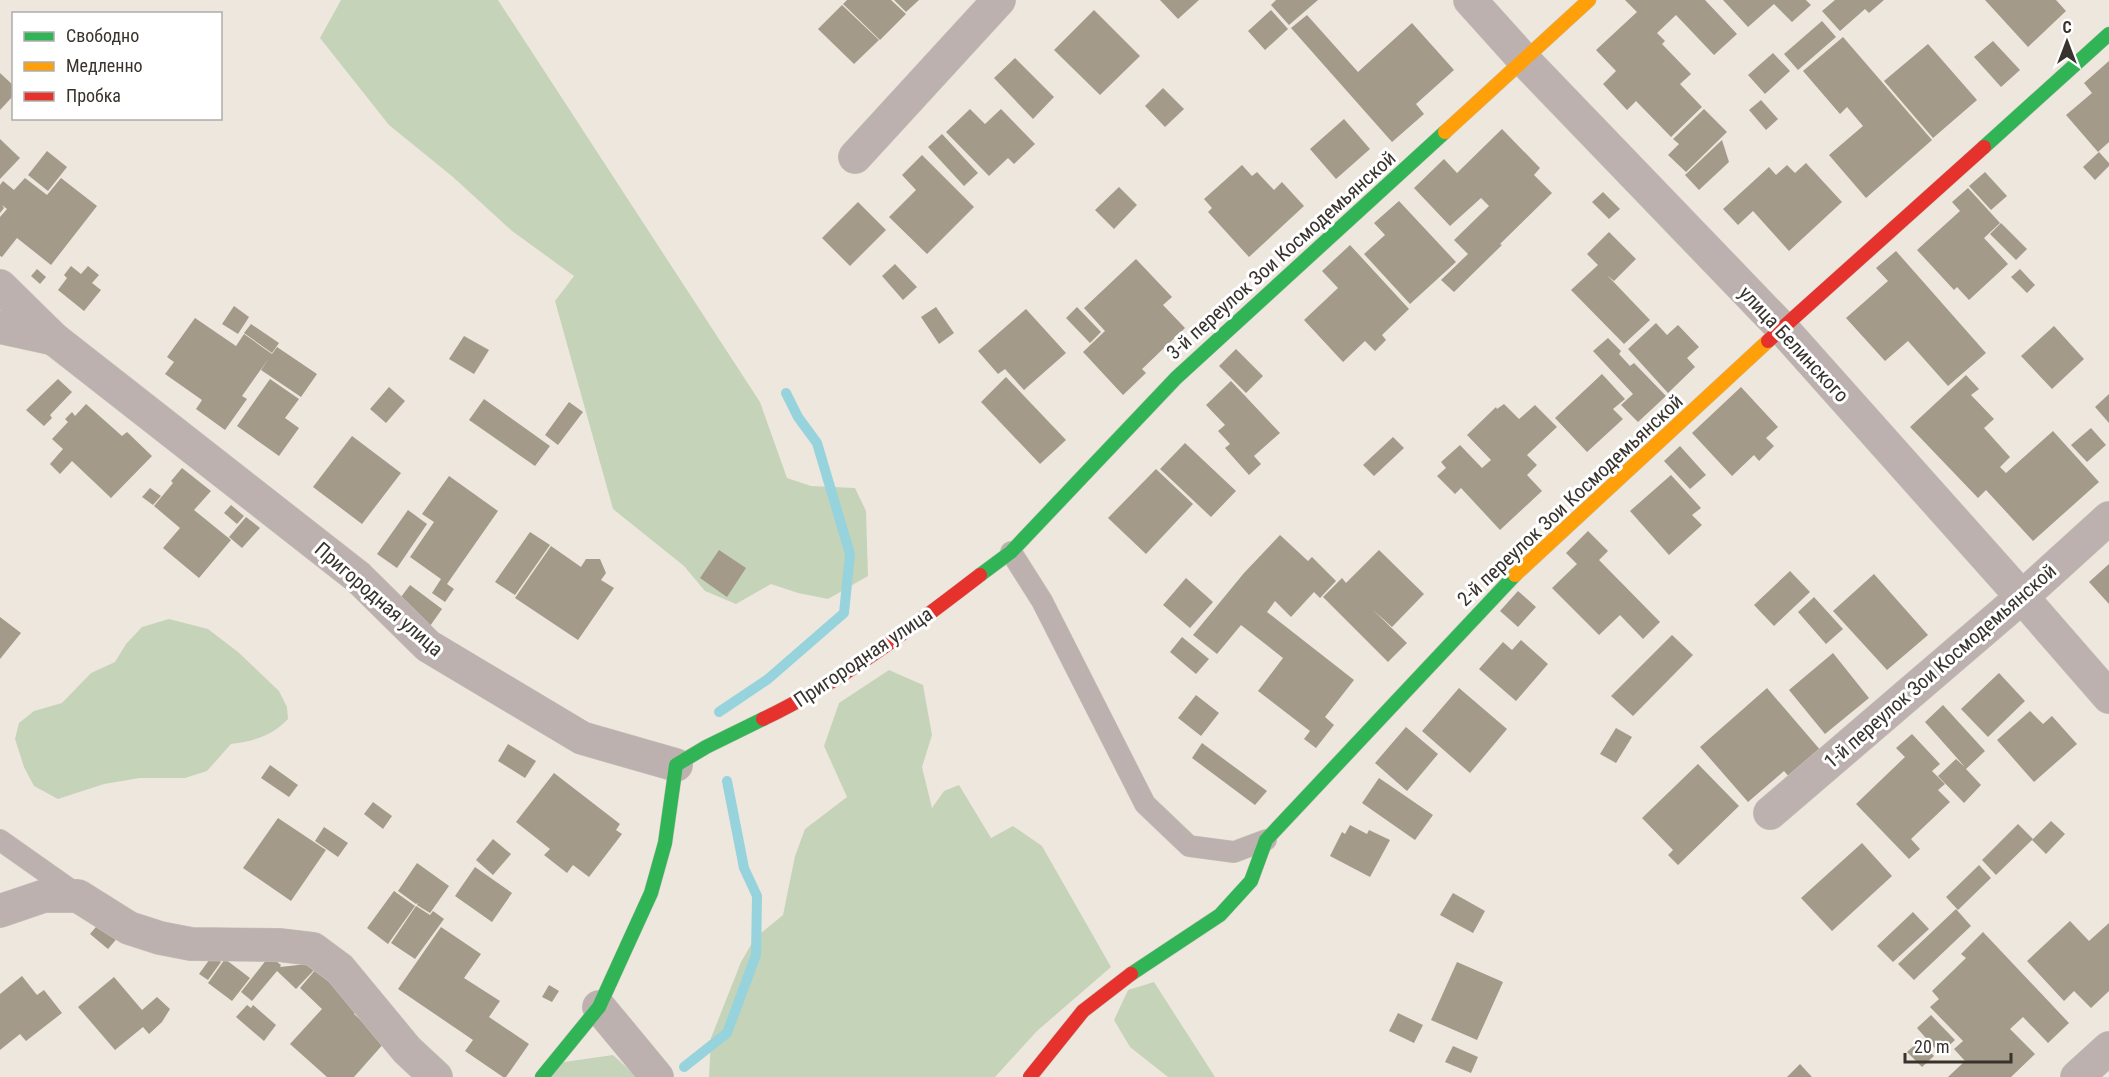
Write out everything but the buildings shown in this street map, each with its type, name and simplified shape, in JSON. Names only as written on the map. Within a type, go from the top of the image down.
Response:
[{"type":"street","points":[[855,158],[999,0]]},
{"type":"street","name":"улица Белинского","points":[[1470,0],[1524,60],[1782,328],[2109,697]]},
{"type":"street","name":"3-й переулок Зои Космодемьянской","points":[[1011,552],[1176,378],[1589,0]]},
{"type":"street","name":"2-й переулок Зои Космодемьянской","points":[[1030,1077],[1083,1011],[1148,961],[1220,915],[1251,881],[1266,840],[1502,587],[1782,328],[2109,34]]},
{"type":"street","name":"Пригородная улица","points":[[0,286],[54,339],[358,577],[428,646],[582,738],[676,765],[706,747],[797,703],[899,637],[1011,552]]},
{"type":"street","name":"Пригородная улица","points":[[0,327],[54,339]]},
{"type":"street","name":"1-й переулок Зои Космодемьянской","points":[[1770,813],[2022,597],[2109,518]]},
{"type":"street","points":[[542,1077],[599,1007],[651,893],[664,843],[676,765]]},
{"type":"street","points":[[0,911],[44,896],[78,896],[129,928],[160,938],[192,944],[279,945],[313,949],[340,969],[407,1050],[436,1077]]},
{"type":"street","points":[[599,1007],[657,1077]]},
{"type":"street","points":[[2077,1077],[2109,1048]]},
{"type":"lane","points":[[1011,552],[1042,602],[1144,804],[1189,846],[1234,852],[1266,840]]},
{"type":"lane","points":[[0,840],[78,896]]},
{"type":"green space","points":[[341,0],[498,0],[760,402],[787,478],[811,486],[855,488],[866,511],[868,576],[828,599],[798,593],[771,584],[736,604],[705,591],[684,566],[613,509],[555,301],[574,276],[512,231],[453,177],[389,125],[320,38]]},
{"type":"green space","points":[[169,619],[208,629],[238,652],[279,691],[287,707],[288,719],[276,730],[262,737],[231,744],[207,771],[185,778],[140,778],[104,784],[58,799],[34,786],[24,767],[15,739],[19,723],[34,711],[62,703],[91,673],[115,662],[126,644],[142,627]]},
{"type":"green space","points":[[889,670],[923,685],[932,735],[922,767],[932,808],[944,791],[959,785],[991,838],[1013,826],[1042,846],[1111,967],[1037,1031],[995,1077],[709,1077],[711,1038],[741,962],[755,938],[783,915],[795,856],[805,829],[847,797],[824,746],[839,703]]},
{"type":"green space","points":[[1154,982],[1215,1077],[1168,1077],[1130,1047],[1114,1020],[1128,990]]},
{"type":"green space","points":[[613,1055],[637,1077],[545,1077],[557,1063]]},
{"type":"waterway","points":[[719,712],[768,679],[844,613],[850,554],[817,443],[798,417],[786,393]]},
{"type":"waterway","points":[[684,1067],[727,1033],[756,955],[757,896],[744,868],[727,781]]},
{"type":"traffic: fast","points":[[1984,147],[2109,34]]},
{"type":"traffic: fast","points":[[980,575],[1011,552],[1176,378],[1445,132]]},
{"type":"traffic: fast","points":[[1131,974],[1220,915],[1251,881],[1266,840],[1515,575]]},
{"type":"traffic: fast","points":[[542,1077],[599,1007],[651,893],[665,843],[676,765],[706,747],[763,719]]},
{"type":"traffic: slow","points":[[1445,132],[1589,0]]},
{"type":"traffic: slow","points":[[1515,575],[1768,341]]},
{"type":"traffic: jam","points":[[1768,341],[1984,147]]},
{"type":"traffic: jam","points":[[763,719],[848,671],[902,634],[980,575]]},
{"type":"traffic: jam","points":[[1030,1077],[1083,1011],[1131,974]]}]
